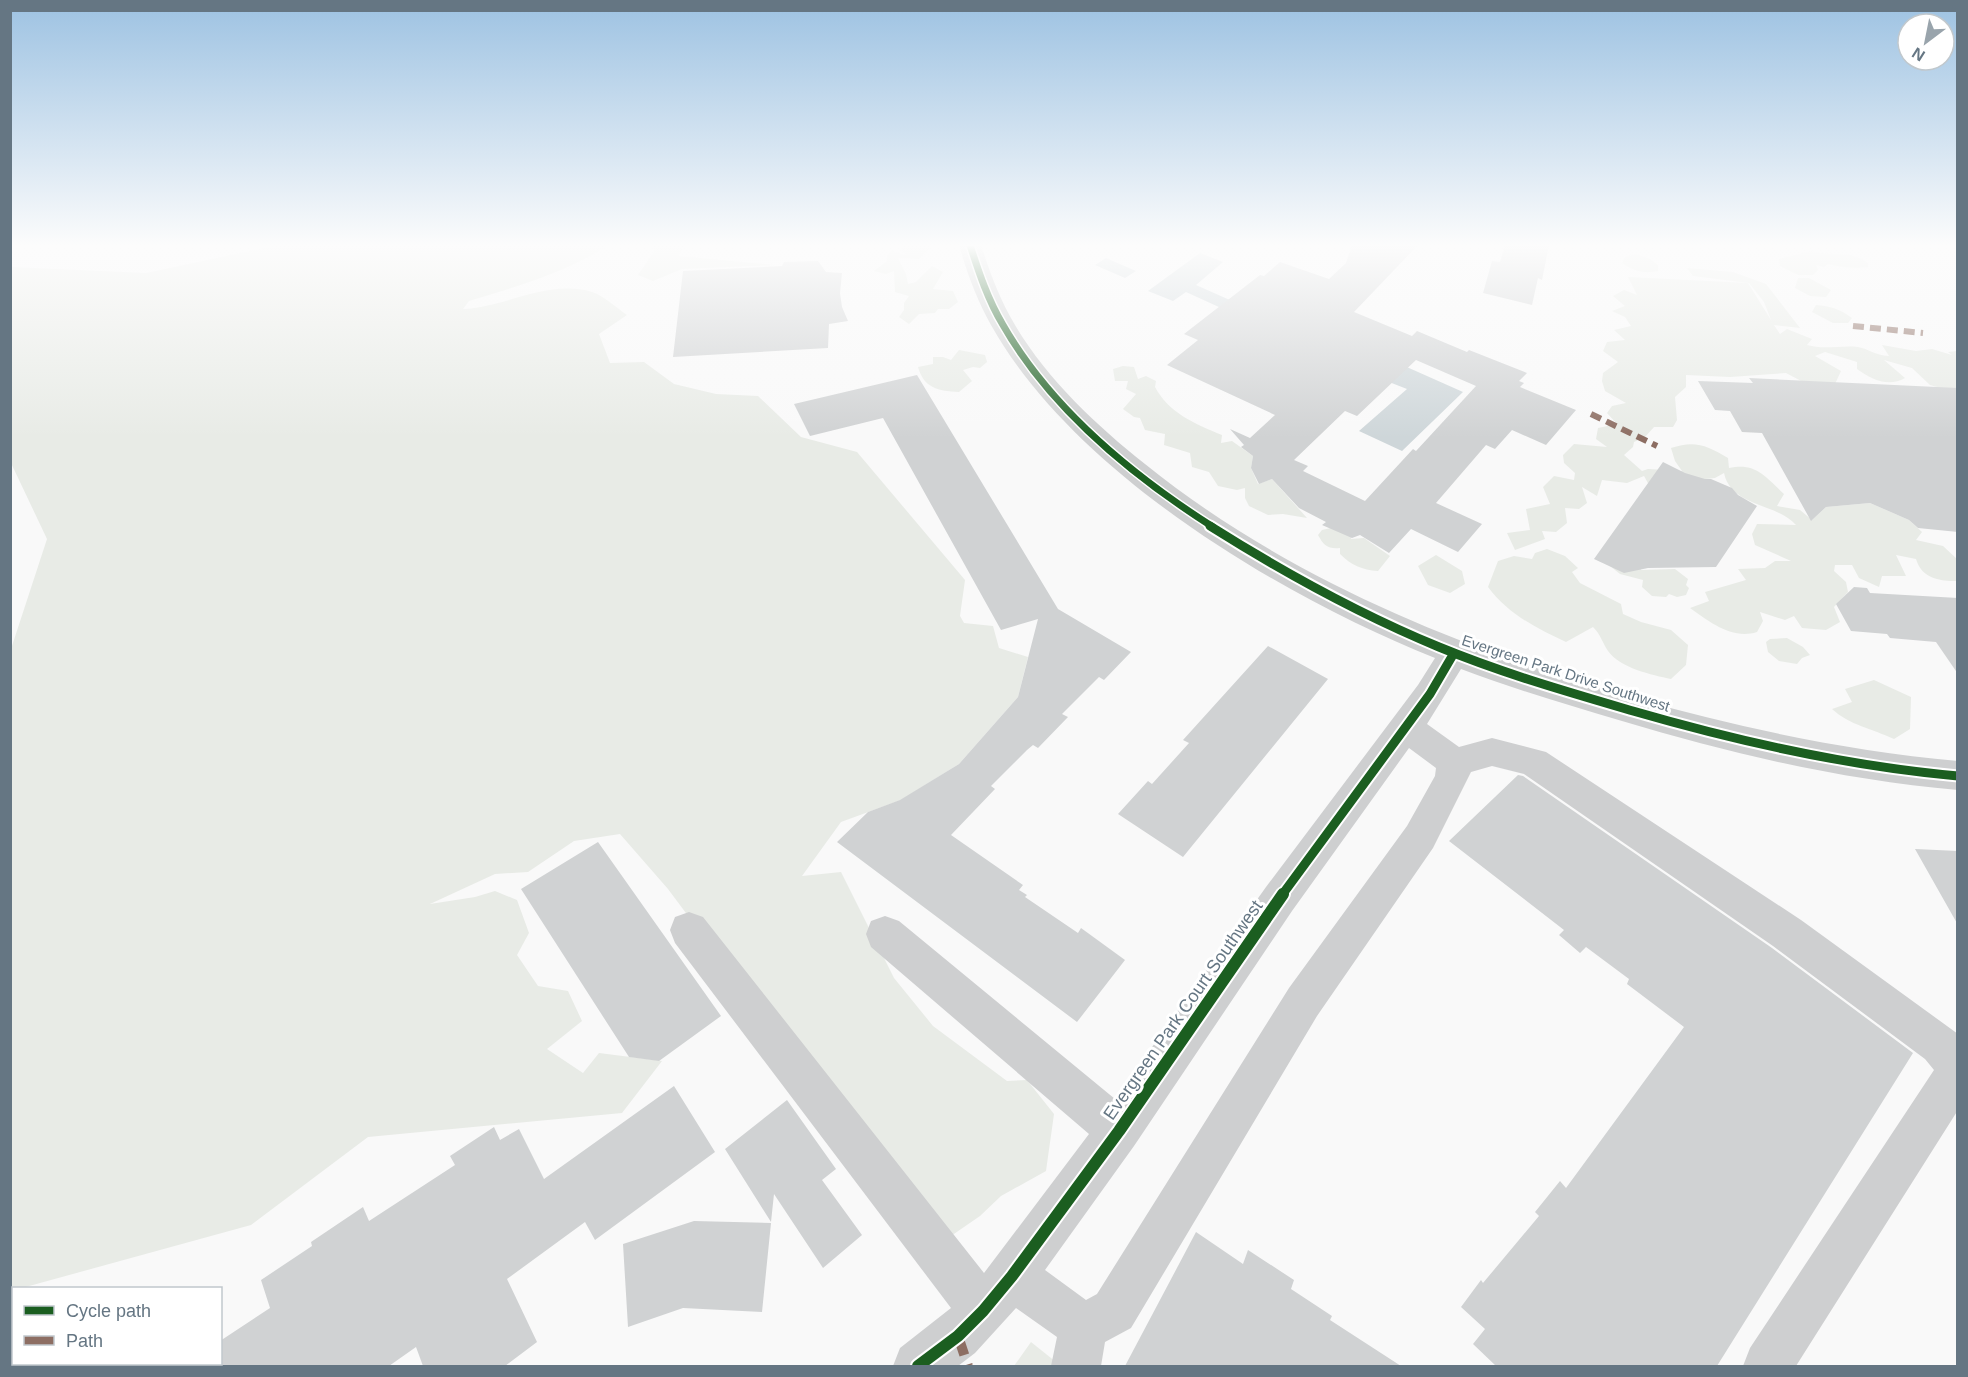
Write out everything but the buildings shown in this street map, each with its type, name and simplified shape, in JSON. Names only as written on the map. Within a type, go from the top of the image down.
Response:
[{"type":"street","name":"Evergreen Park Drive Southwest","points":[[995,309],[1009,335],[1040,378],[1087,429],[1138,475],[1215,529],[1300,579],[1381,621],[1454,653],[1577,695],[1713,734],[1806,754],[1922,773],[1958,776]]},
{"type":"street","name":"Evergreen Park Court Southwest","points":[[918,1366],[958,1336],[983,1311],[1012,1276],[1119,1131],[1279,899],[1430,694],[1454,653]]},
{"type":"street","points":[[1405,727],[1455,762]]},
{"type":"street","points":[[1455,762],[1491,752],[1534,762],[1787,933],[1940,1045],[1958,1069],[1768,1366]]},
{"type":"street","points":[[1012,1276],[1080,1347],[1114,1311],[1303,1002],[1420,837],[1452,778],[1455,762]]},
{"type":"street","points":[[689,930],[983,1311]]},
{"type":"street","points":[[885,934],[1119,1131]]},
{"type":"shaded area","points":[[11,309],[619,309],[627,315],[599,334],[610,363],[644,362],[674,384],[716,394],[758,396],[801,437],[857,452],[965,580],[960,616],[964,623],[993,626],[999,648],[1028,657],[1018,697],[959,764],[901,800],[841,822],[802,876],[841,872],[894,978],[933,1026],[1007,1081],[1027,1080],[1054,1114],[1046,1171],[1001,1196],[980,1216],[935,1247],[668,889],[620,834],[574,841],[528,872],[495,874],[430,904],[475,897],[495,891],[517,900],[529,933],[517,955],[538,986],[568,991],[582,1021],[547,1049],[583,1073],[599,1053],[662,1061],[622,1113],[368,1137],[251,1225],[26,1287],[12,1287],[11,1291],[10,652],[47,539],[11,463]]},
{"type":"shaded area","points":[[938,309],[935,313],[919,314],[909,324],[899,317],[904,310]]},
{"type":"shaded area","points":[[1224,309],[1251,309],[1336,347],[1400,364],[1463,392],[1402,451],[1359,431],[1407,389],[1348,366]]},
{"type":"shaded area","points":[[1764,309],[1771,320],[1767,309],[1786,309],[1800,328],[1774,325],[1780,334],[1787,329],[1812,339],[1807,345],[1858,347],[1889,356],[1882,345],[1916,351],[1932,349],[1952,355],[1948,352],[1957,351],[1957,390],[1954,392],[1930,385],[1912,368],[1884,360],[1905,378],[1892,382],[1880,381],[1857,369],[1857,362],[1825,352],[1815,356],[1841,371],[1835,384],[1805,383],[1786,373],[1730,377],[1686,375],[1686,387],[1675,397],[1677,420],[1673,427],[1654,427],[1645,437],[1634,442],[1633,447],[1624,455],[1642,471],[1648,469],[1682,471],[1675,461],[1671,448],[1687,444],[1707,447],[1728,458],[1729,468],[1746,467],[1760,472],[1784,494],[1777,506],[1800,510],[1812,520],[1826,507],[1870,503],[1909,520],[1922,532],[1916,540],[1943,546],[1957,559],[1957,581],[1927,575],[1916,559],[1896,555],[1906,576],[1882,576],[1879,587],[1859,578],[1852,565],[1835,565],[1834,571],[1846,582],[1848,592],[1834,607],[1840,622],[1826,630],[1802,628],[1794,616],[1785,620],[1760,612],[1763,621],[1757,632],[1739,634],[1730,632],[1690,608],[1709,601],[1705,592],[1746,580],[1738,569],[1765,568],[1775,561],[1791,561],[1755,545],[1752,534],[1757,524],[1796,525],[1778,512],[1745,499],[1728,484],[1724,473],[1715,478],[1649,485],[1644,476],[1627,483],[1602,480],[1597,496],[1582,487],[1587,503],[1579,509],[1565,508],[1567,523],[1556,532],[1542,531],[1545,539],[1515,550],[1507,533],[1530,530],[1526,509],[1550,504],[1543,487],[1554,476],[1574,480],[1575,473],[1564,463],[1563,455],[1574,444],[1607,447],[1596,439],[1598,428],[1617,424],[1607,413],[1612,406],[1626,403],[1605,391],[1602,381],[1603,373],[1618,362],[1603,351],[1607,342],[1625,340],[1614,330],[1631,326],[1625,317],[1612,311]]},
{"type":"shaded area","points":[[1814,309],[1838,309],[1852,318],[1848,323],[1833,323],[1812,312]]},
{"type":"shaded area","points":[[959,350],[985,355],[987,362],[980,368],[973,367],[963,370],[972,381],[959,392],[938,389],[924,380],[918,367],[933,364],[933,357],[951,360]]},
{"type":"shaded area","points":[[1123,366],[1134,367],[1138,379],[1146,376],[1156,381],[1155,387],[1175,411],[1222,435],[1221,443],[1232,441],[1253,456],[1251,468],[1258,484],[1272,479],[1307,518],[1283,514],[1268,515],[1249,506],[1245,498],[1245,488],[1237,490],[1218,486],[1209,472],[1192,467],[1190,453],[1164,445],[1165,434],[1145,430],[1140,418],[1134,417],[1123,409],[1136,394],[1126,389],[1128,381],[1115,381],[1113,369]]},
{"type":"shaded area","points":[[1331,528],[1352,534],[1351,539],[1364,538],[1390,556],[1378,571],[1357,566],[1340,554],[1340,548],[1329,547],[1320,539],[1318,535],[1322,530]]},
{"type":"shaded area","points":[[1547,549],[1565,556],[1578,568],[1572,572],[1580,583],[1621,604],[1623,614],[1641,622],[1671,630],[1688,645],[1686,665],[1671,679],[1646,673],[1613,657],[1593,627],[1566,642],[1533,626],[1504,605],[1488,587],[1498,561],[1514,556],[1532,559],[1535,553]]},
{"type":"shaded area","points":[[1436,555],[1462,571],[1465,584],[1450,593],[1428,585],[1418,566]]},
{"type":"shaded area","points":[[1609,560],[1640,565],[1641,570],[1675,569],[1688,579],[1686,585],[1689,588],[1686,595],[1677,597],[1669,594],[1666,597],[1652,596],[1642,587],[1643,580],[1620,574],[1610,566]]},
{"type":"shaded area","points":[[1787,638],[1803,647],[1810,655],[1802,658],[1797,664],[1779,661],[1768,652],[1766,642],[1770,639]]},
{"type":"shaded area","points":[[1874,680],[1911,697],[1910,729],[1894,739],[1854,723],[1832,709],[1852,702],[1845,689]]},
{"type":"shaded area","points":[[1031,1342],[1061,1366],[1014,1366]]},
{"type":"marked path","points":[[1853,326],[1923,333]]},
{"type":"marked path","points":[[1591,414],[1657,446]]},
{"type":"marked path","points":[[958,1336],[968,1366]]},
{"type":"cycle path","points":[[995,309],[1010,337],[1041,379],[1076,418],[1114,453],[1197,517],[1286,572],[1347,604],[1424,640],[1500,670],[1679,724],[1797,753],[1877,767],[1958,776]]},
{"type":"cycle path","points":[[918,1366],[958,1336],[983,1311],[1012,1276],[1119,1131],[1279,899],[1430,694],[1454,653]]}]
